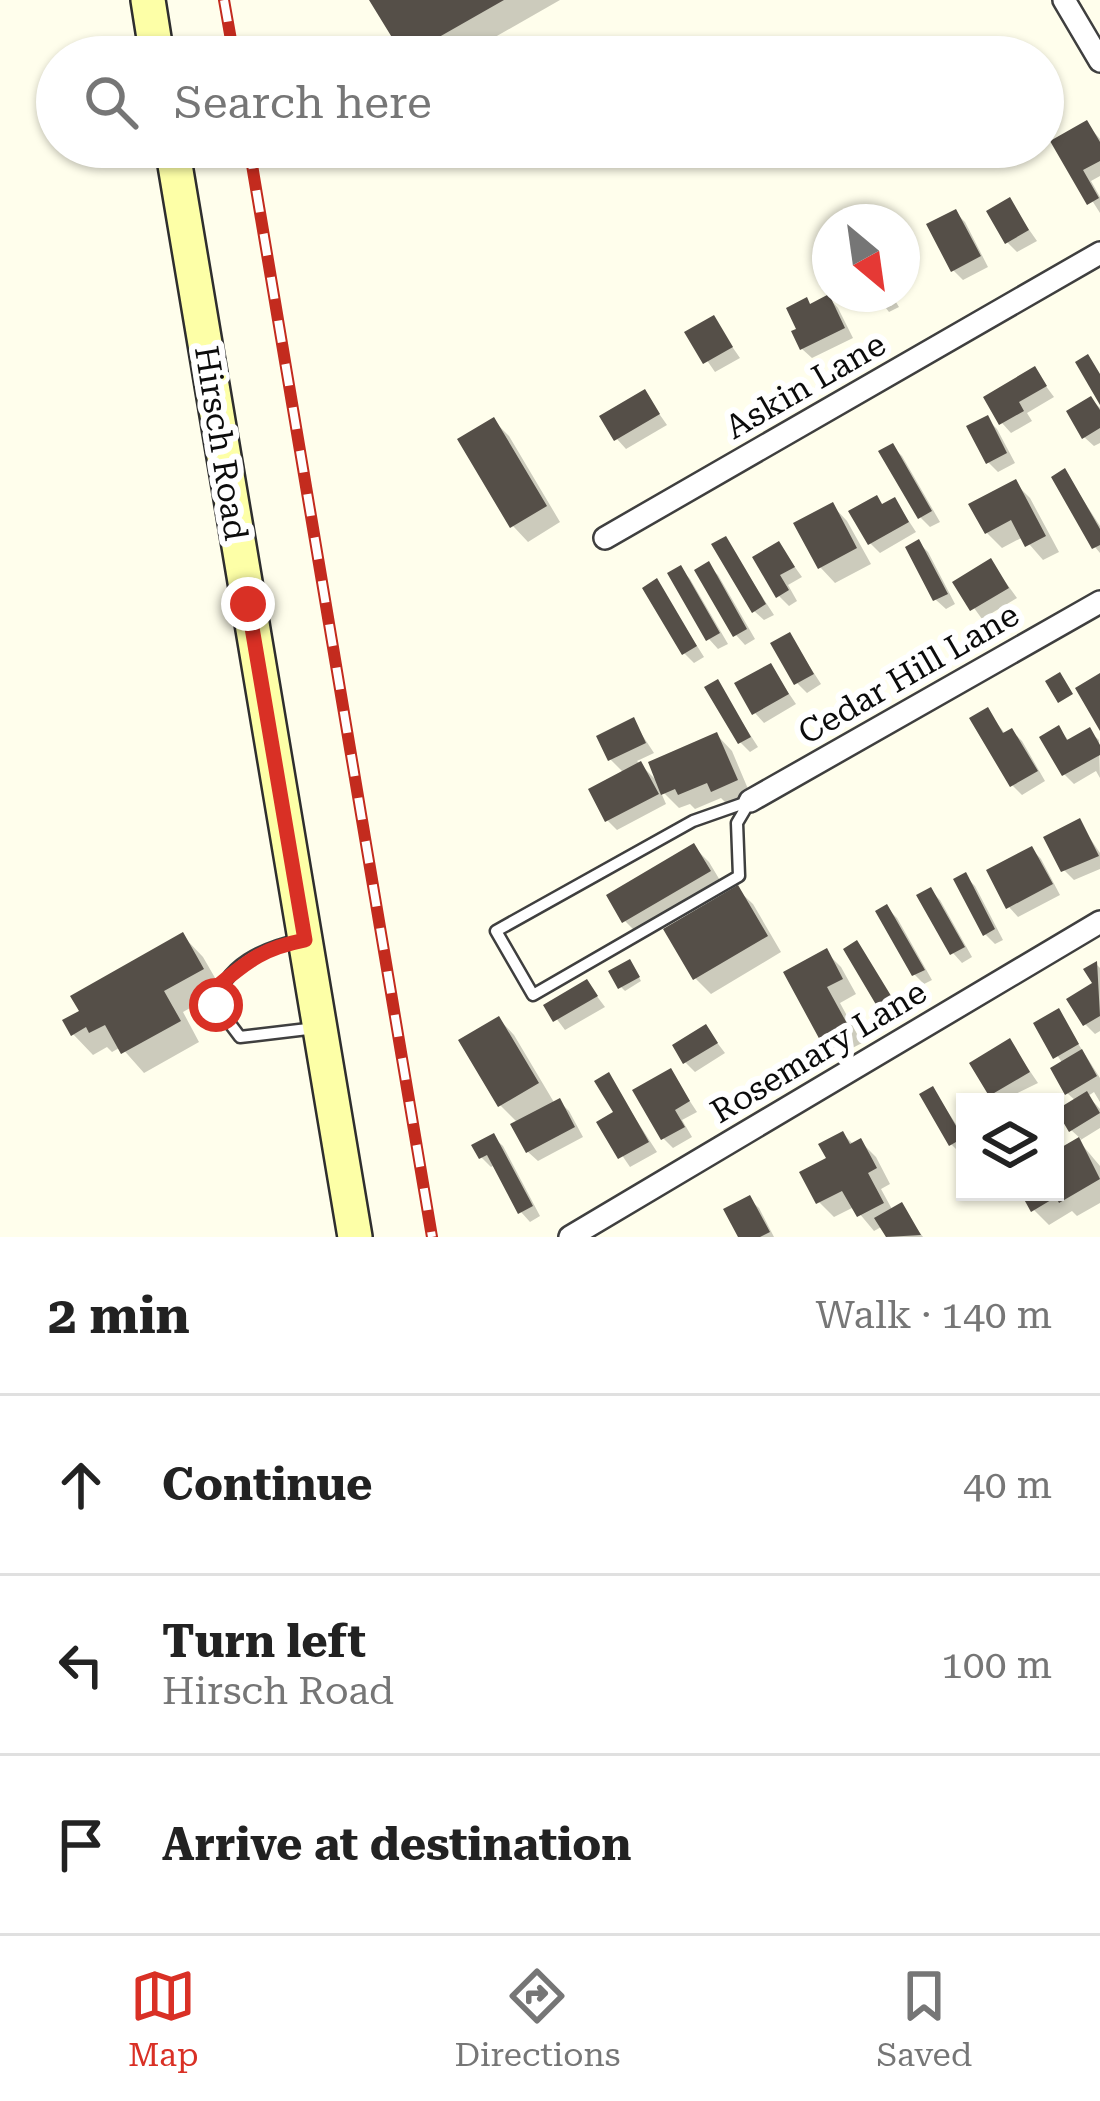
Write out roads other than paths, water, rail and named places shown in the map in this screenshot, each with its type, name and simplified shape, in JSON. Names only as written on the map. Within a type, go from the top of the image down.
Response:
[{"type":"main road","points":[[148,0],[154,36]]},
{"type":"main road","name":"Hirsch Road","points":[[176,168],[355,1237]]},
{"type":"street","points":[[1064,0],[1100,61]]},
{"type":"street","name":"Askin Lane","points":[[605,538],[1100,253]]},
{"type":"street","name":"Cedar Hill Lane","points":[[749,801],[1100,602]]},
{"type":"street","name":"Rosemary Lane","points":[[570,1237],[1100,922]]},
{"type":"lane","points":[[749,801],[737,823],[739,876],[533,995],[496,931],[693,821],[749,801]]},
{"type":"lane","points":[[305,940],[270,946],[249,960],[219,985],[216,1005],[240,1037],[320,1027]]},
{"type":"railway","points":[[224,0],[230,36]]},
{"type":"railway","points":[[253,168],[432,1237]]}]
